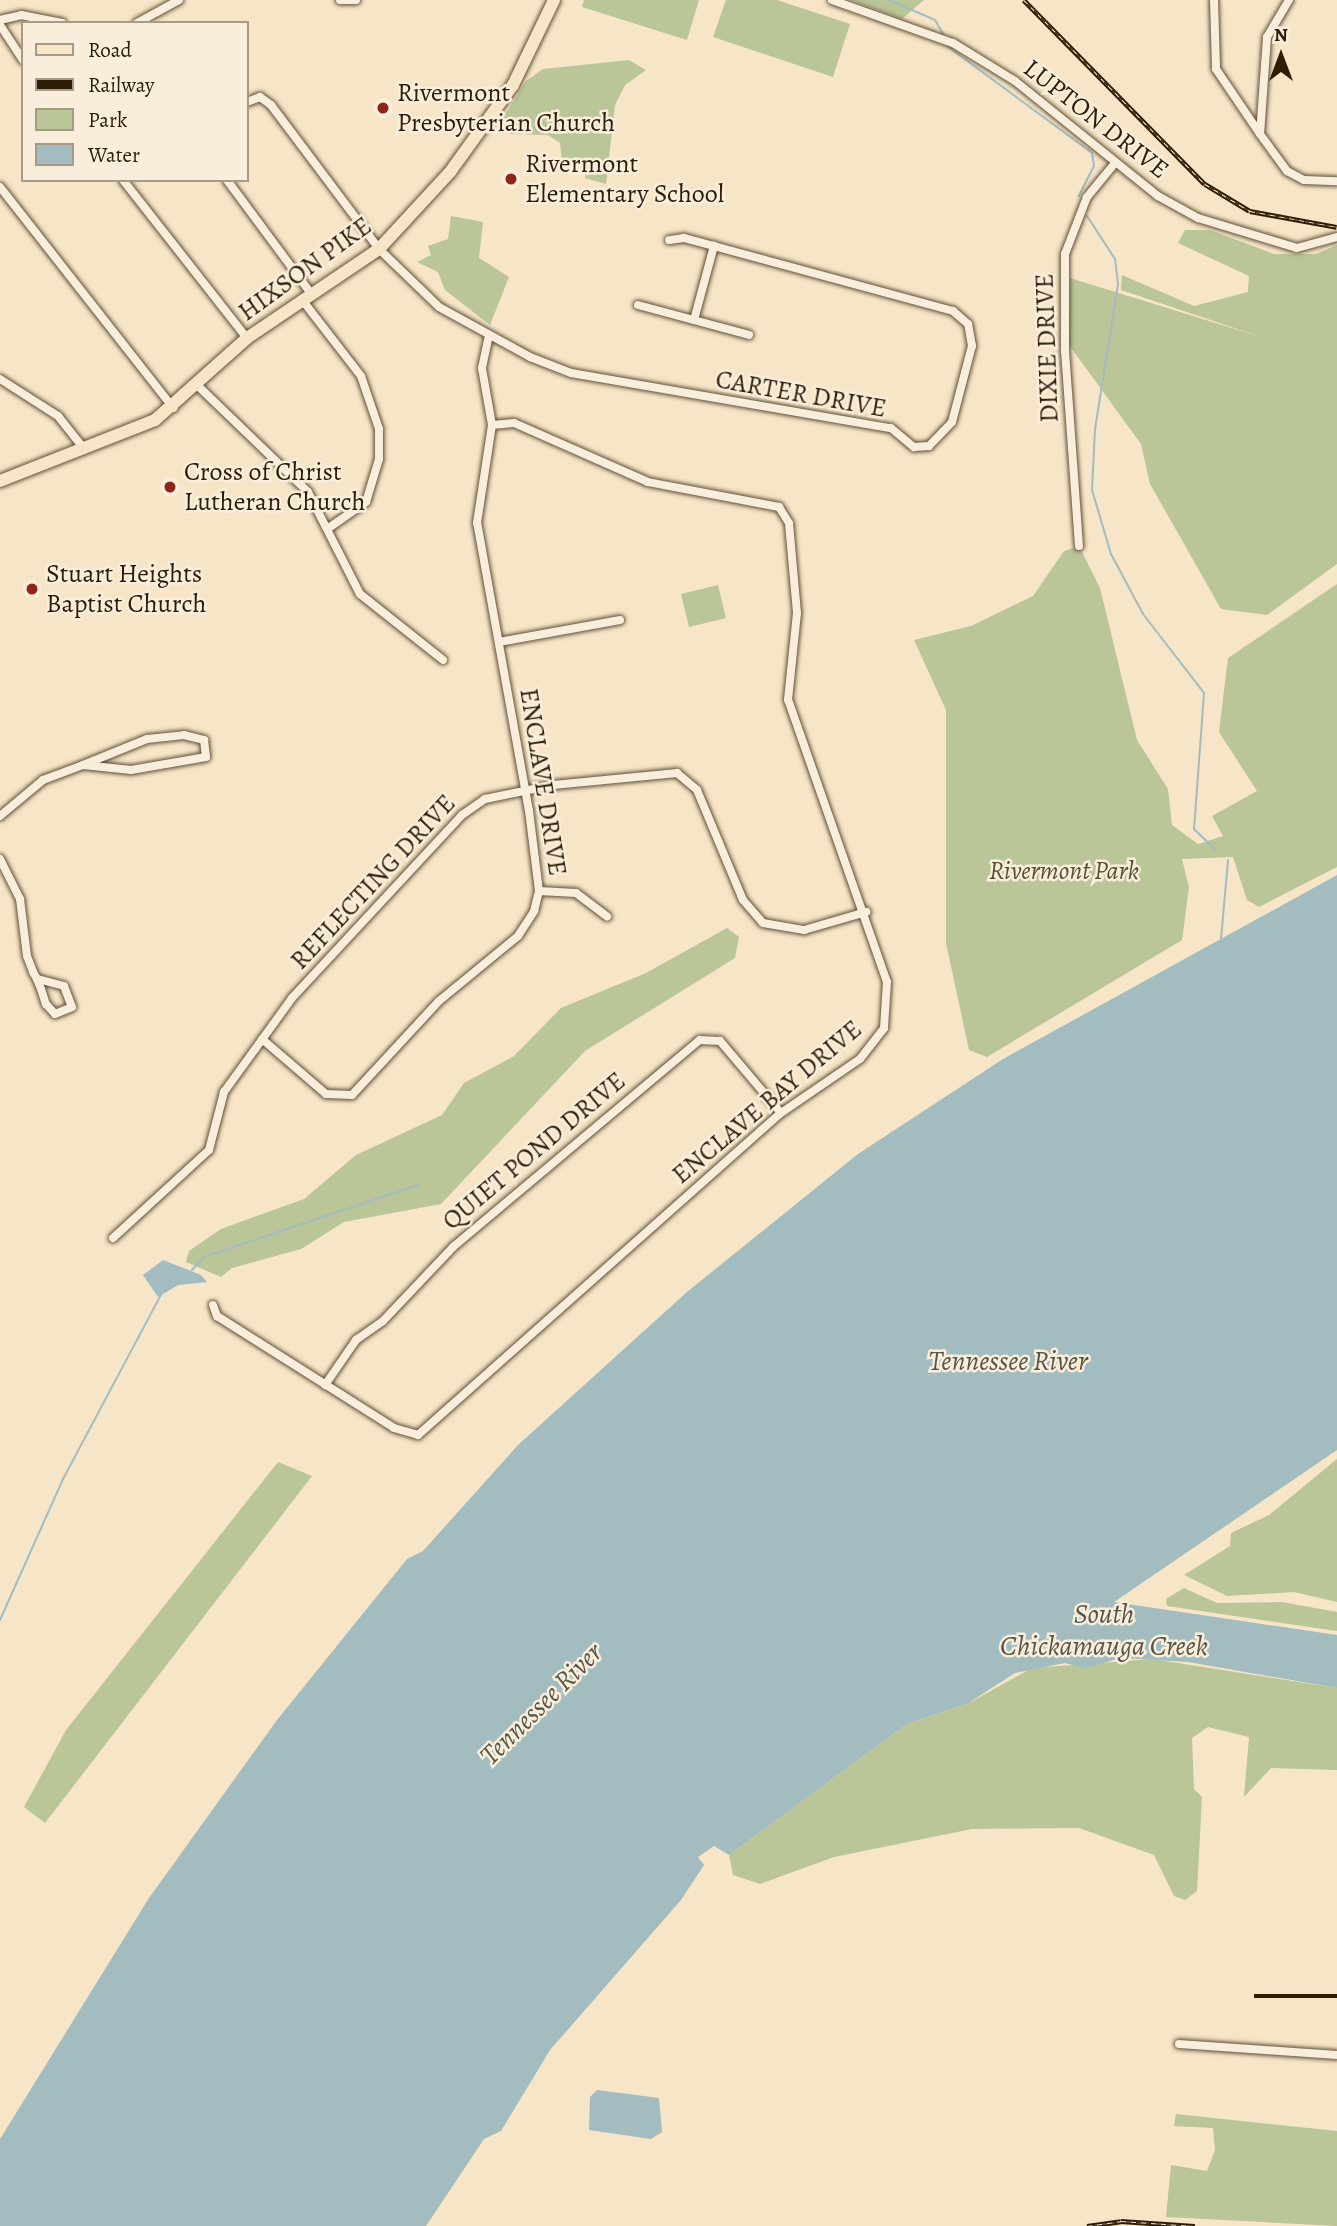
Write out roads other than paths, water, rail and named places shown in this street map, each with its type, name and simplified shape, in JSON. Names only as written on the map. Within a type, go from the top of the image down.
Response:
[{"type":"main road","name":"HIXSON PIKE","points":[[0,481],[85,450],[173,408],[247,338],[379,249],[450,172],[513,85],[554,0]]},
{"type":"street","points":[[141,21],[179,0]]},
{"type":"street","points":[[340,0],[356,0]]},
{"type":"street","name":"LUPTON DRIVE","points":[[832,0],[953,43],[1015,81],[1115,163],[1174,206],[1266,243],[1297,248],[1337,237]]},
{"type":"street","points":[[1214,0],[1216,69],[1260,134],[1287,171],[1304,180],[1337,181]]},
{"type":"street","points":[[1260,134],[1267,37],[1289,0]]},
{"type":"street","points":[[21,57],[0,23],[31,15],[54,21]]},
{"type":"street","name":"CARTER DRIVE","points":[[248,102],[260,97],[271,105],[379,249],[439,307],[489,336],[571,373],[891,428],[914,447],[938,439],[960,401],[972,346],[968,324],[953,312],[714,246],[669,240]]},
{"type":"street","name":"DIXIE DRIVE","points":[[1079,546],[1065,352],[1065,254],[1087,197],[1115,163]]},
{"type":"street","points":[[125,182],[247,338]]},
{"type":"street","points":[[228,182],[361,376],[379,429],[379,459],[366,502],[330,527]]},
{"type":"street","points":[[0,187],[173,408]]},
{"type":"street","points":[[694,320],[714,246]]},
{"type":"street","points":[[638,305],[749,335]]},
{"type":"street","name":"ENCLAVE DRIVE","points":[[262,1039],[326,1094],[352,1095],[459,982],[518,936],[539,891],[525,789],[477,523],[492,425],[482,368],[489,336]]},
{"type":"street","points":[[0,379],[58,416],[85,450]]},
{"type":"street","points":[[197,385],[308,492],[330,527],[360,594],[443,660]]},
{"type":"street","name":"ENCLAVE BAY DRIVE","points":[[213,1305],[217,1316],[408,1436],[433,1428],[516,1343],[781,1113],[860,1059],[884,1028],[887,982],[866,912],[788,700],[797,613],[789,523],[779,507],[648,482],[514,423],[492,425]]},
{"type":"street","points":[[499,642],[620,620]]},
{"type":"street","points":[[0,816],[43,780],[147,739],[198,736],[208,751],[171,767],[83,765]]},
{"type":"street","name":"REFLECTING DRIVE","points":[[113,1238],[209,1150],[224,1092],[292,998],[462,815],[485,799],[525,789],[677,774],[697,790],[743,900],[763,922],[804,930],[866,912]]},
{"type":"street","points":[[0,859],[20,899],[37,979],[55,1014],[72,1007],[64,986],[37,979]]},
{"type":"street","points":[[539,891],[576,893],[607,916]]},
{"type":"street","name":"QUIET POND DRIVE","points":[[325,1385],[356,1340],[383,1321],[453,1247],[700,1040],[720,1041],[781,1113]]},
{"type":"street","points":[[1179,2044],[1337,2055]]},
{"type":"water","name":"Tennessee River","points":[[1337,875],[1337,1450],[1114,1602],[1337,1635],[1337,1688],[1188,1662],[1121,1658],[1085,1668],[1065,1663],[1015,1673],[967,1704],[907,1724],[729,1855],[714,1846],[698,1857],[704,1865],[681,1900],[550,2050],[501,2131],[484,2139],[426,2226],[0,2226],[0,2139],[149,1898],[277,1720],[407,1559],[423,1551],[518,1445],[687,1292],[858,1154],[1003,1059]]},
{"type":"water","points":[[163,1260],[201,1275],[207,1282],[178,1285],[158,1297],[143,1275]]},
{"type":"water","points":[[597,2090],[659,2098],[662,2132],[651,2139],[589,2130],[590,2097]]},
{"type":"waterway","points":[[889,0],[935,20],[943,34]]},
{"type":"waterway","points":[[947,46],[1092,153],[1094,166],[1079,196]]},
{"type":"waterway","points":[[1087,216],[1115,259],[1118,284],[1095,429],[1092,490],[1111,554],[1143,614],[1204,693],[1194,829],[1216,850]]},
{"type":"waterway","points":[[1221,939],[1228,860]]},
{"type":"waterway","points":[[192,1270],[204,1257],[418,1185]]},
{"type":"waterway","points":[[0,1620],[63,1479],[161,1295]]},
{"type":"railway","points":[[1024,0],[1205,184],[1250,211],[1337,227]]},
{"type":"railway","points":[[1254,1996],[1337,1996]]},
{"type":"railway","points":[[1087,2226],[1121,2221],[1195,2226]]},
{"type":"place","name":"Rivermont Presbyterian Church","points":[[383,108]]},
{"type":"place","name":"Rivermont Elementary School","points":[[511,179]]},
{"type":"place","name":"Cross of Christ Lutheran Church","points":[[170,487]]},
{"type":"place","name":"Stuart Heights Baptist Church","points":[[32,589]]},
{"type":"park label","name":"Rivermont Park","points":[[1064,871]]},
{"type":"water label","name":"South Chickamauga Creek","points":[[1104,1630]]}]
